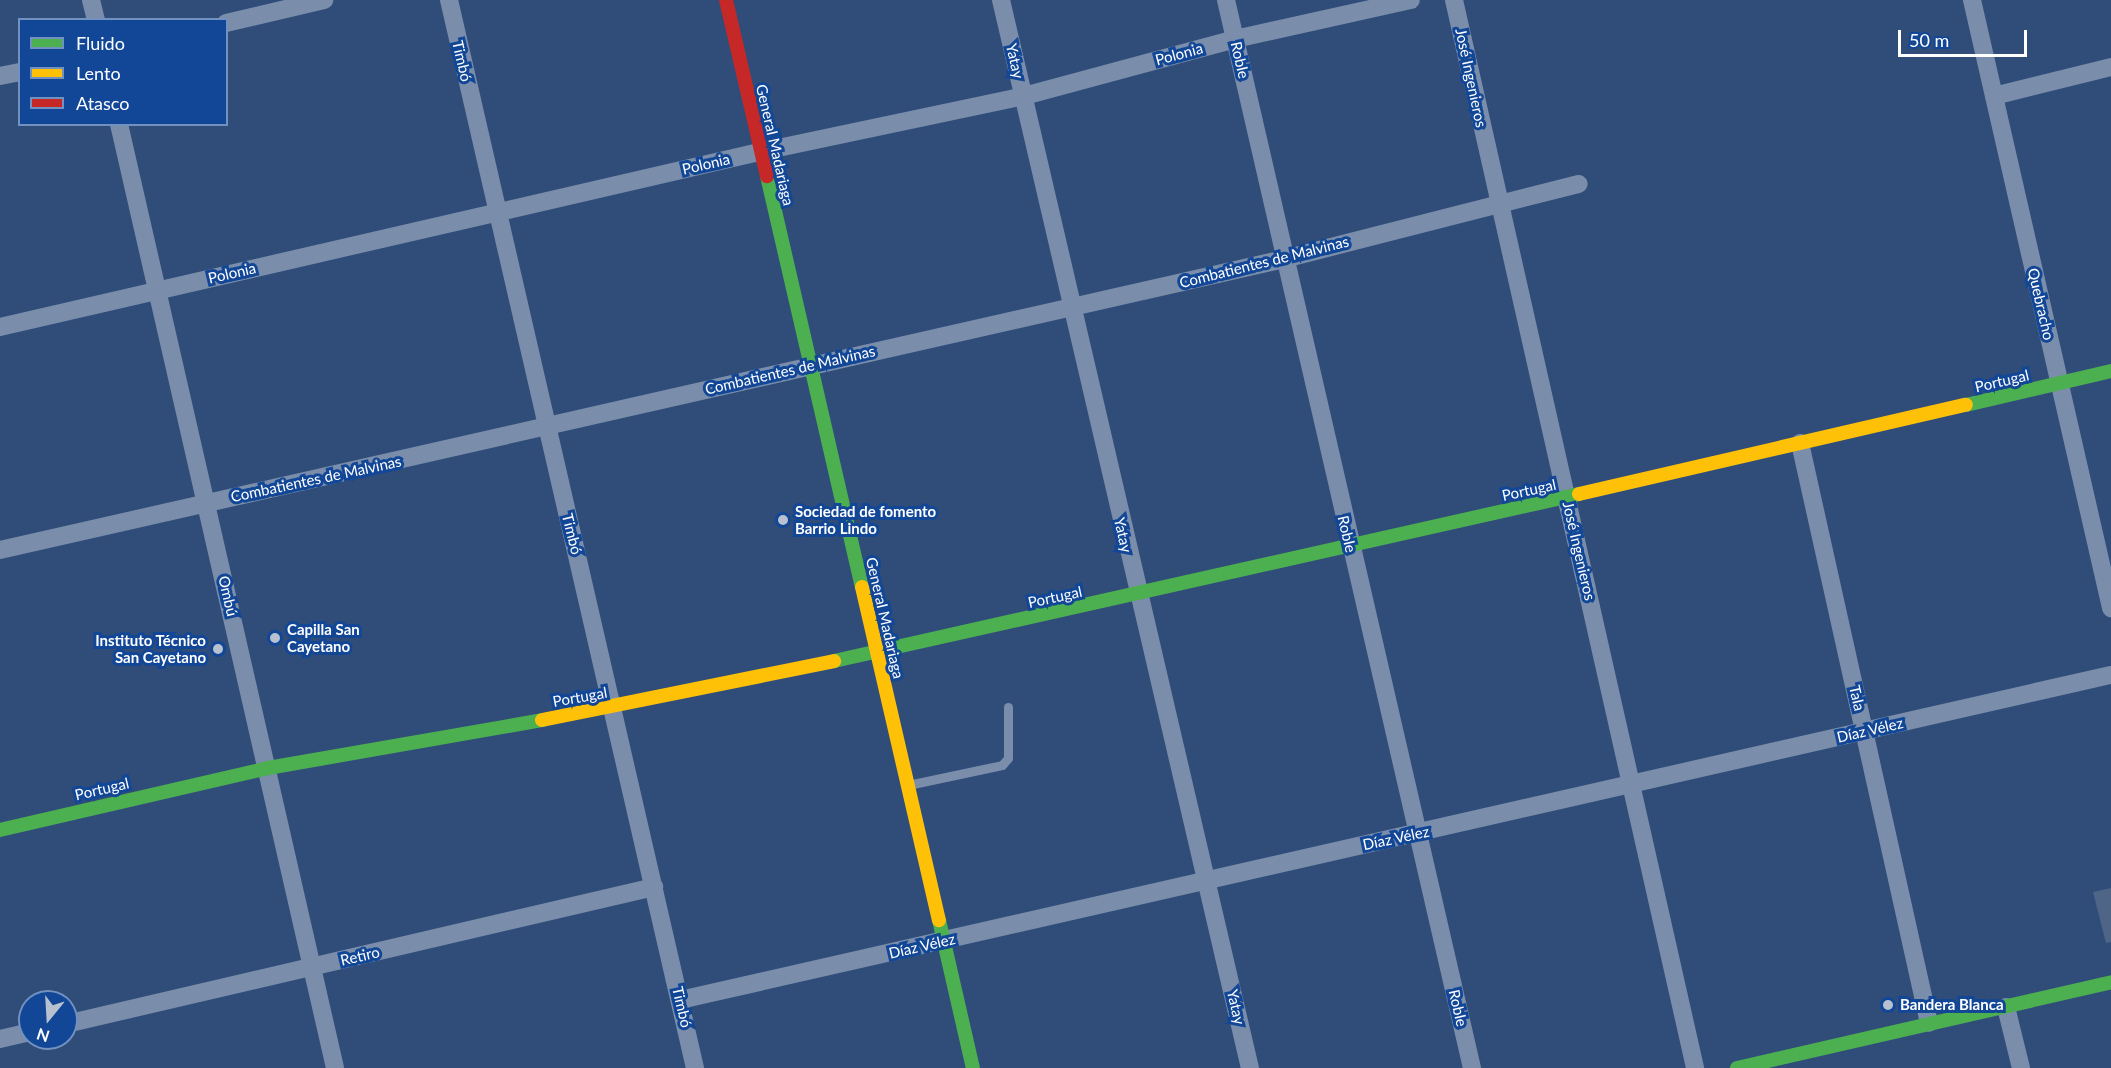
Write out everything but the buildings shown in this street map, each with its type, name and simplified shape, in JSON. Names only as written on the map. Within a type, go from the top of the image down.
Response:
[{"type":"street","points":[[91,0],[96,18]]},
{"type":"street","points":[[228,23],[324,0]]},
{"type":"street","name":"Timbó","points":[[449,0],[546,428],[614,708],[695,1068]]},
{"type":"street","name":"General Madariaga","points":[[726,0],[808,365],[972,1068]]},
{"type":"street","name":"Yatay","points":[[1001,0],[1138,596],[1250,1068]]},
{"type":"street","name":"Roble","points":[[1226,0],[1349,546],[1419,833],[1472,1068]]},
{"type":"street","name":"Polonia","points":[[0,327],[759,152],[1024,96],[1235,39],[1412,0]]},
{"type":"street","name":"José Ingenieros","points":[[1454,0],[1695,1068]]},
{"type":"street","name":"Quebracho","points":[[1972,0],[2111,608]]},
{"type":"street","points":[[1994,96],[2111,67]]},
{"type":"street","points":[[0,76],[18,72]]},
{"type":"street","name":"Ombú","points":[[119,126],[335,1068]]},
{"type":"street","name":"Combatientes de Malvinas","points":[[0,550],[546,428],[808,365],[1284,259],[1579,184]]},
{"type":"street","name":"Portugal","points":[[0,830],[268,768],[614,708],[1138,596],[1349,546],[1568,499],[2111,371]]},
{"type":"street","name":"Tala","points":[[1800,443],[1929,1023]]},
{"type":"street","name":"Díaz Vélez","points":[[680,1000],[2111,675]]},
{"type":"street","name":"Retiro","points":[[78,1021],[654,887]]},
{"type":"street","points":[[1737,1068],[2111,982]]},
{"type":"street","points":[[2006,1007],[2021,1068]]},
{"type":"street","points":[[0,1039],[18,1035]]},
{"type":"lane","points":[[907,785],[1002,765],[1008,758],[1008,707]]},
{"type":"traffic: fast","points":[[767,176],[862,587]]},
{"type":"traffic: fast","points":[[1966,405],[2111,371]]},
{"type":"traffic: fast","points":[[834,661],[1579,494]]},
{"type":"traffic: fast","points":[[0,830],[268,768],[542,720]]},
{"type":"traffic: fast","points":[[939,920],[973,1068]]},
{"type":"traffic: fast","points":[[1737,1068],[2111,982]]},
{"type":"traffic: slow","points":[[1579,494],[1966,405]]},
{"type":"traffic: slow","points":[[862,587],[939,920]]},
{"type":"traffic: slow","points":[[542,720],[834,661]]},
{"type":"traffic: jam","points":[[726,0],[767,176]]},
{"type":"place","name":"Sociedad de fomento Barrio Lindo","points":[[783,520]]},
{"type":"place","name":"Capilla San Cayetano","points":[[275,638]]},
{"type":"place","name":"Instituto Técnico San Cayetano","points":[[218,649]]},
{"type":"place","name":"Bandera Blanca","points":[[1888,1005]]}]
